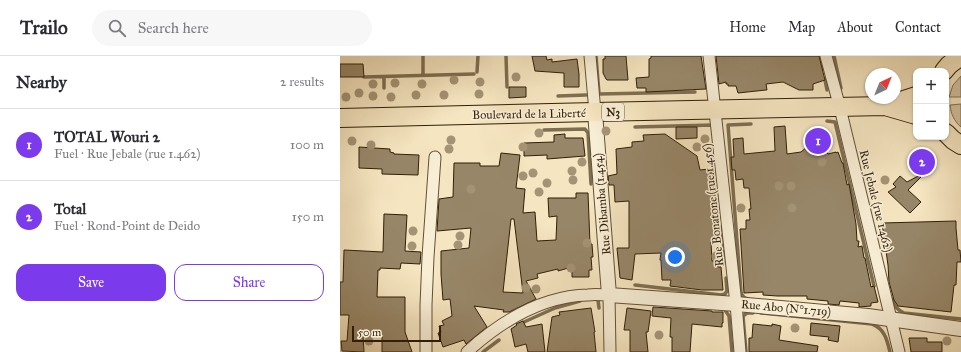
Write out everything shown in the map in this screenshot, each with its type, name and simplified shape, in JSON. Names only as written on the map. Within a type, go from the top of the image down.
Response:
[{"type":"highway","points":[[946,68],[961,56]]},
{"type":"highway","name":"Boulevard de la Liberté","points":[[340,118],[840,108],[885,106],[913,97]]},
{"type":"highway","name":"Boulevard de la Liberté","points":[[885,106],[913,114]]},
{"type":"highway","points":[[949,135],[961,145]]},
{"type":"street","name":"Rue Dibamba (1.454)","points":[[590,56],[609,295],[610,352]]},
{"type":"street","name":"Rue Bonatone (rue 1.456)","points":[[709,56],[716,110],[740,352]]},
{"type":"street","name":"Rue Jebale (rue 1.462)","points":[[826,56],[900,352]]},
{"type":"street","points":[[426,352],[428,257],[435,157]]},
{"type":"street","points":[[468,352],[480,340],[494,330],[521,313],[547,302],[587,295],[609,295]]},
{"type":"street","name":"Rue Abo (N°1.719)","points":[[609,295],[736,304],[868,316],[961,329]]},
{"type":"shaded area","points":[[961,76],[961,97],[949,97],[953,85]]},
{"type":"shaded area","points":[[961,104],[961,127],[953,117],[950,105]]},
{"type":"building","points":[[532,56],[546,56],[547,60],[552,59],[552,62],[577,59],[579,87],[564,87],[564,73],[535,71]]},
{"type":"building","points":[[605,56],[626,56],[628,80],[606,79],[603,73],[603,59],[605,59]]},
{"type":"building","points":[[651,56],[701,56],[706,89],[646,92],[646,88],[637,88],[636,78],[649,77],[649,59]]},
{"type":"building","points":[[716,56],[819,56],[825,80],[813,84],[813,90],[799,90],[783,82],[766,84],[767,90],[738,93],[736,86],[728,86],[726,82],[719,84]]},
{"type":"building","points":[[340,64],[363,64],[364,77],[340,77]]},
{"type":"building","points":[[509,87],[526,87],[526,97],[509,98]]},
{"type":"building","points":[[785,126],[787,154],[801,152],[816,139],[828,154],[838,152],[843,163],[847,185],[849,184],[856,224],[857,241],[859,241],[858,247],[862,246],[871,287],[874,286],[878,302],[871,303],[871,306],[859,307],[859,303],[840,301],[839,305],[828,304],[828,301],[807,299],[807,296],[763,295],[763,292],[744,293],[740,229],[746,229],[746,220],[750,220],[749,209],[751,209],[749,188],[744,188],[743,179],[736,180],[735,170],[732,170],[731,157],[734,157],[733,139],[743,138],[744,154],[775,151],[774,127]]},
{"type":"building","points":[[676,127],[697,127],[697,138],[676,139]]},
{"type":"building","points":[[565,134],[565,138],[583,138],[585,156],[547,159],[547,155],[524,156],[524,143],[554,142],[554,135]]},
{"type":"building","points":[[665,134],[697,156],[700,170],[709,169],[710,173],[713,172],[715,184],[713,184],[717,208],[715,208],[716,227],[719,229],[720,242],[711,242],[712,261],[718,261],[718,267],[721,267],[723,290],[702,290],[670,286],[671,280],[662,280],[660,260],[661,253],[635,254],[632,280],[620,278],[617,248],[629,248],[629,201],[615,202],[614,185],[609,185],[608,176],[617,174],[616,149],[632,147],[632,142],[644,141],[643,135]]},
{"type":"building","points":[[359,147],[390,149],[390,152],[394,154],[419,155],[418,175],[382,174],[382,169],[359,168]]},
{"type":"building","points":[[501,153],[520,155],[516,188],[525,189],[523,213],[535,212],[537,241],[556,240],[557,216],[549,217],[548,198],[576,198],[576,193],[588,193],[590,244],[592,244],[593,257],[591,257],[592,270],[589,270],[589,277],[572,277],[572,267],[537,274],[538,278],[526,281],[536,299],[509,312],[474,306],[487,327],[466,344],[464,340],[443,347],[438,333],[441,332],[439,326],[444,325],[442,321],[452,316],[450,299],[443,300],[441,251],[469,248],[471,228],[437,231],[439,199],[453,197],[454,163],[480,163],[480,166],[499,166]],"holes":[[[511,219],[514,219],[523,293],[503,292]]]},
{"type":"building","points":[[920,175],[921,177],[908,190],[921,202],[910,213],[888,192],[896,187],[893,184],[900,176],[907,182]]},
{"type":"building","points":[[384,214],[407,215],[405,251],[421,252],[420,264],[401,263],[400,269],[380,268],[380,270],[378,270],[377,297],[405,297],[405,332],[412,352],[382,352],[382,336],[363,336],[364,352],[342,351],[341,341],[347,341],[349,315],[340,315],[340,282],[343,282],[344,250],[383,252]]},
{"type":"building","points":[[956,221],[958,250],[960,250],[961,262],[957,262],[956,285],[954,285],[951,312],[898,306],[894,300],[889,282],[882,223]]},
{"type":"building","points":[[653,307],[723,312],[722,327],[692,324],[690,352],[672,352],[672,337],[670,337],[671,318],[652,316]]},
{"type":"building","points":[[591,308],[595,332],[596,352],[547,352],[552,317],[560,315],[559,312]]},
{"type":"building","points":[[627,308],[651,311],[648,332],[646,332],[648,352],[630,352],[630,330],[624,330]]},
{"type":"building","points":[[523,321],[526,327],[542,324],[545,352],[528,352],[526,344],[515,347],[511,329],[517,325],[516,324]]},
{"type":"building","points":[[811,323],[840,326],[838,342],[828,340],[829,337],[810,335]]},
{"type":"building","points":[[753,324],[772,326],[772,324],[781,326],[779,340],[818,346],[817,352],[749,352],[749,338],[752,338]]},
{"type":"building","points":[[909,338],[927,338],[927,342],[942,342],[942,352],[911,352]]},
{"type":"waterway","points":[[423,56],[423,75]]},
{"type":"waterway","points":[[477,72],[478,56]]},
{"type":"waterway","points":[[506,56],[507,87]]},
{"type":"waterway","points":[[596,56],[599,94],[695,92]]},
{"type":"waterway","points":[[819,56],[823,69]]},
{"type":"waterway","points":[[834,56],[841,88]]},
{"type":"waterway","points":[[364,77],[474,74]]},
{"type":"waterway","points":[[384,77],[384,88]]},
{"type":"waterway","points":[[825,80],[827,90]]},
{"type":"waterway","points":[[558,96],[586,95]]},
{"type":"waterway","points":[[827,121],[835,122],[874,286]]},
{"type":"waterway","points":[[749,299],[744,297],[741,292],[728,125],[751,124]]},
{"type":"waterway","points":[[635,127],[714,126]]},
{"type":"waterway","points":[[544,130],[585,129],[588,133],[591,184]]},
{"type":"waterway","points":[[722,226],[725,262]]},
{"type":"waterway","points":[[635,285],[721,295],[725,294],[727,291],[726,278]]},
{"type":"waterway","points":[[594,299],[598,300],[599,308]]},
{"type":"waterway","points":[[892,299],[896,308],[904,313],[961,319]]},
{"type":"waterway","points":[[524,322],[555,308],[580,301]]},
{"type":"waterway","points":[[722,309],[725,310],[729,316],[732,352]]},
{"type":"waterway","points":[[746,352],[743,316],[747,313],[753,313]]},
{"type":"waterway","points":[[761,313],[872,324],[883,332],[890,352]]},
{"type":"waterway","points":[[483,352],[499,340]]},
{"type":"place","name":"TOTAL Wouri 2","points":[[818,141]]},
{"type":"place","name":"Total","points":[[922,162]]}]
